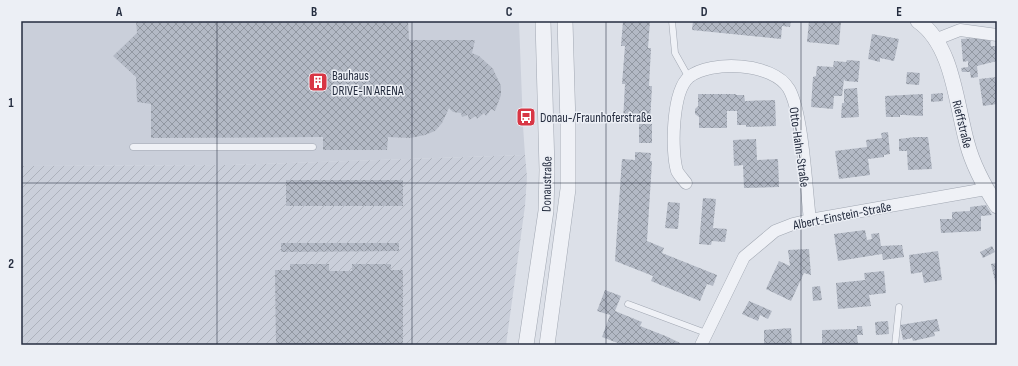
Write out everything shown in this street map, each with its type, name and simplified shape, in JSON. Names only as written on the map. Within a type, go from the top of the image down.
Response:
[{"type":"street","name":"Donaustraße","points":[[526,345],[546,211],[547,170],[543,21]]},
{"type":"street","name":"Donaustraße","points":[[547,345],[568,189],[565,21]]},
{"type":"street","points":[[918,21],[929,28],[937,39],[960,30],[997,35]]},
{"type":"street","name":"Rieffstraße","points":[[937,39],[950,73],[967,144],[986,190],[997,206]]},
{"type":"street","name":"Otto-Hahn-Straße","points":[[689,78],[700,70],[714,67],[753,67],[769,71],[780,79],[788,88],[796,107],[810,220]]},
{"type":"street","points":[[686,183],[678,171],[674,142],[680,90],[689,78]]},
{"type":"street","name":"Albert-Einstein-Straße","points":[[701,345],[744,257],[775,231],[793,224],[810,220],[986,190]]},
{"type":"lane","points":[[672,21],[675,53],[689,78]]},
{"type":"lane","points":[[133,147],[313,147]]},
{"type":"lane","points":[[628,304],[706,333]]},
{"type":"lane","points":[[895,345],[899,307]]},
{"type":"shaded area","points":[[21,21],[519,21],[525,155],[230,165],[21,166]]},
{"type":"shaded area","points":[[525,155],[527,177],[525,206],[506,345],[21,345],[21,166],[230,165]]},
{"type":"building","name":"Bauhaus DRIVE-IN ARENA","points":[[136,21],[408,21],[409,40],[475,40],[472,53],[479,56],[493,69],[501,86],[501,95],[495,111],[491,109],[486,116],[484,113],[477,119],[476,116],[469,120],[468,115],[462,117],[461,113],[453,112],[449,108],[442,123],[435,131],[410,138],[388,137],[387,150],[323,150],[323,137],[151,138],[151,104],[137,102],[136,77],[113,56],[137,33]]},
{"type":"building","points":[[623,21],[650,21],[648,48],[651,48],[649,86],[652,86],[650,123],[623,121],[625,84],[622,84],[625,46],[621,46]]},
{"type":"building","points":[[693,21],[791,21],[790,27],[782,26],[781,39],[692,30]]},
{"type":"building","points":[[809,21],[841,21],[839,45],[807,42]]},
{"type":"building","points":[[872,34],[899,39],[894,61],[880,58],[880,62],[868,59]]},
{"type":"building","points":[[990,37],[991,46],[997,46],[997,61],[977,66],[978,77],[971,78],[970,72],[962,72],[961,68],[968,67],[968,61],[963,62],[961,39]]},
{"type":"building","points":[[847,60],[860,61],[858,82],[845,81],[844,79],[842,96],[834,96],[833,109],[811,107],[813,77],[816,76],[817,66],[833,67],[834,61],[846,62]]},
{"type":"building","points":[[907,72],[920,73],[919,85],[906,84]]},
{"type":"building","points":[[997,77],[997,104],[983,106],[979,79]]},
{"type":"building","points":[[857,88],[859,117],[841,118],[842,103],[844,103],[844,89]]},
{"type":"building","points":[[943,93],[943,101],[931,102],[931,94]]},
{"type":"building","points":[[698,94],[744,95],[745,101],[775,100],[776,126],[746,127],[746,125],[737,125],[737,111],[727,111],[727,128],[699,128],[699,117],[695,114],[695,109],[698,106]]},
{"type":"building","points":[[923,94],[923,116],[900,115],[900,117],[886,117],[885,96]]},
{"type":"building","points":[[639,124],[652,124],[652,143],[639,143]]},
{"type":"building","points":[[888,132],[890,154],[884,155],[884,157],[868,159],[870,175],[839,179],[835,151],[867,147],[866,140],[882,138],[881,133]]},
{"type":"building","points":[[928,137],[932,169],[908,170],[907,151],[899,151],[899,139]]},
{"type":"building","points":[[756,139],[757,160],[778,159],[779,187],[744,188],[743,165],[734,166],[733,140]]},
{"type":"building","points":[[635,152],[651,153],[650,161],[652,161],[647,241],[664,248],[662,253],[717,275],[713,286],[707,284],[700,301],[651,281],[653,276],[615,261],[622,159],[635,160]]},
{"type":"building","points":[[286,180],[403,180],[403,206],[286,206]]},
{"type":"building","points":[[703,198],[716,199],[713,228],[727,229],[725,242],[712,241],[711,245],[699,244]]},
{"type":"building","points":[[668,202],[680,203],[678,229],[665,228]]},
{"type":"building","points":[[986,205],[992,215],[981,216],[981,231],[941,233],[940,219],[952,219],[952,212],[970,211],[970,207]]},
{"type":"building","points":[[865,230],[867,240],[872,239],[871,234],[879,233],[881,246],[902,245],[904,257],[883,260],[882,254],[838,261],[834,234]]},
{"type":"building","points":[[281,243],[399,243],[399,251],[281,252]]},
{"type":"building","points":[[992,246],[995,252],[983,258],[980,252]]},
{"type":"building","points":[[809,249],[811,275],[804,273],[791,301],[766,289],[779,261],[790,266],[788,250]]},
{"type":"building","points":[[938,251],[942,280],[924,283],[922,272],[911,274],[909,255]]},
{"type":"building","points":[[997,263],[997,285],[996,285],[991,264]]},
{"type":"building","points":[[290,264],[329,264],[329,271],[352,271],[352,264],[391,264],[391,270],[403,270],[403,345],[276,345],[275,270],[290,270]]},
{"type":"building","points":[[884,271],[886,293],[869,295],[871,306],[838,309],[836,283],[865,280],[864,273]]},
{"type":"building","points":[[820,286],[822,300],[813,301],[812,287]]},
{"type":"building","points":[[605,290],[621,296],[615,311],[642,322],[640,326],[668,337],[680,343],[679,345],[623,345],[602,337],[610,315],[597,311]]},
{"type":"building","points":[[749,301],[772,311],[768,319],[760,315],[758,321],[742,314]]},
{"type":"building","points":[[937,319],[940,331],[934,332],[935,336],[913,341],[912,338],[903,340],[900,325]]},
{"type":"building","points":[[888,321],[889,334],[876,335],[875,322]]},
{"type":"building","points":[[857,326],[862,326],[863,335],[857,335],[858,345],[822,345],[822,330],[857,329]]},
{"type":"building","points":[[791,328],[792,345],[764,345],[764,330]]},
{"type":"place","name":"Bauhaus DRIVE-IN ARENA","points":[[318,82]]},
{"type":"place","name":"Donau-/Fraunhoferstraße","points":[[526,117]]}]
